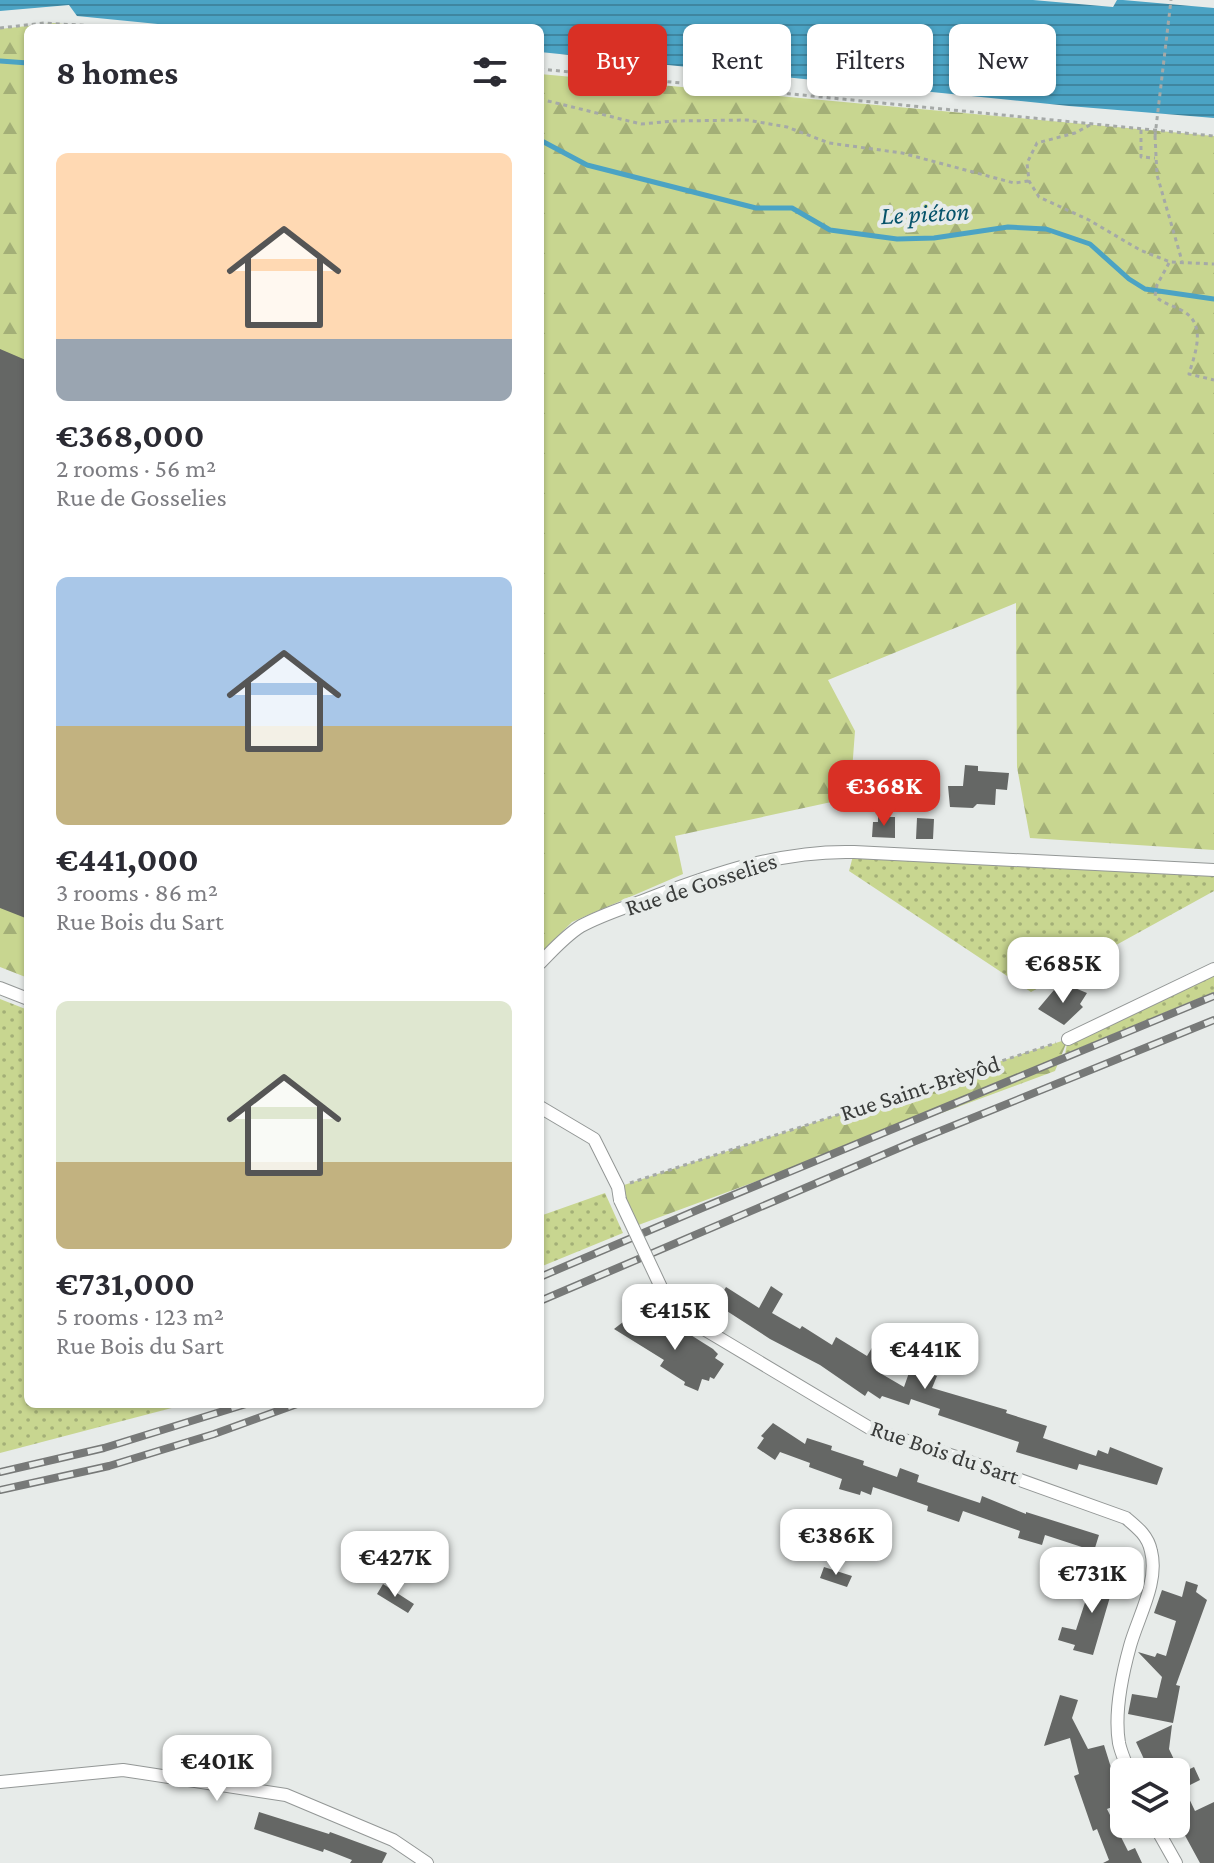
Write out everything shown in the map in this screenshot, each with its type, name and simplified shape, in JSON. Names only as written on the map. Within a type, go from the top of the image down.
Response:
[{"type":"street","name":"Rue de Gosselies","points":[[544,959],[566,937],[601,917],[691,882],[768,859],[833,852],[1214,870]]},
{"type":"street","points":[[1068,1039],[1214,969]]},
{"type":"street","points":[[0,988],[24,997]]},
{"type":"street","name":"Rue Bois du Sart","points":[[544,1109],[594,1139],[667,1300],[694,1323],[873,1430],[970,1461],[1126,1518],[1146,1535],[1152,1553],[1153,1571],[1130,1646],[1119,1703],[1119,1742],[1124,1758]]},
{"type":"street","points":[[0,1782],[123,1770],[286,1795],[393,1840],[427,1863]]},
{"type":"street","points":[[1162,1838],[1176,1863]]},
{"type":"path","points":[[1171,0],[1155,158],[1182,261]]},
{"type":"path","points":[[35,24],[61,24]]},
{"type":"path","points":[[0,28],[24,25]]},
{"type":"path","points":[[544,69],[1214,136]]},
{"type":"path","points":[[544,100],[641,124],[747,120],[787,127],[829,143],[902,153],[1014,183],[1029,181]]},
{"type":"path","points":[[1090,125],[1075,133],[1037,143],[1027,163],[1029,181],[1039,197],[1089,220],[1140,250],[1170,262],[1214,264]]},
{"type":"path","points":[[1141,130],[1141,157],[1155,158]]},
{"type":"path","points":[[1170,262],[1157,285],[1155,296],[1194,319],[1198,338],[1189,374],[1214,380]]},
{"type":"path","name":"Rue Saint-Brèyôd","points":[[619,1193],[1068,1039]]},
{"type":"green space","points":[[24,26],[24,976],[0,967],[0,29]]},
{"type":"green space","points":[[544,74],[568,77],[568,96],[667,96],[667,86],[683,87],[683,96],[779,96],[1214,136],[1214,850],[1030,838],[1017,767],[1016,603],[828,680],[855,731],[850,798],[675,836],[683,874],[572,922],[544,950]]},
{"type":"green space","points":[[854,852],[1214,876],[1214,891],[1031,992],[849,871]]},
{"type":"green space","points":[[1214,973],[1214,992],[1065,1054],[1068,1039]]},
{"type":"green space","points":[[0,999],[24,1008],[24,1408],[172,1408],[0,1453]]},
{"type":"green space","points":[[1068,1039],[1055,1071],[633,1227],[618,1187]]},
{"type":"green space","points":[[605,1193],[623,1233],[544,1265],[544,1215]]},
{"type":"water","points":[[0,0],[1033,0],[1113,7],[1117,0],[1123,0],[1214,8],[1214,118],[971,96],[1056,96],[1056,24],[949,24],[949,94],[933,92],[933,24],[807,24],[807,79],[791,78],[791,24],[683,24],[683,67],[667,65],[667,24],[568,24],[568,55],[544,52],[544,24],[158,24],[77,16],[69,5],[0,11]]},
{"type":"building","points":[[0,349],[24,359],[24,917],[0,908]]},
{"type":"building","points":[[965,765],[978,766],[978,771],[1009,773],[1007,790],[996,789],[995,805],[950,807],[948,786],[963,786]]},
{"type":"building","points":[[878,817],[895,817],[895,838],[872,837],[873,822],[878,822]]},
{"type":"building","points":[[917,818],[934,819],[933,839],[916,839]]},
{"type":"building","points":[[1070,986],[1087,993],[1080,1004],[1083,1007],[1064,1025],[1038,1009],[1054,990],[1066,996]]},
{"type":"building","points":[[771,1286],[783,1294],[772,1313],[800,1329],[802,1326],[832,1345],[836,1337],[867,1356],[873,1346],[879,1350],[880,1347],[892,1354],[880,1373],[904,1387],[911,1367],[937,1376],[932,1388],[1007,1410],[1006,1413],[1047,1426],[1043,1438],[1096,1456],[1098,1450],[1108,1454],[1110,1447],[1163,1468],[1157,1485],[1079,1464],[1077,1470],[1016,1452],[1019,1442],[938,1415],[940,1409],[911,1399],[909,1405],[882,1396],[880,1399],[868,1391],[865,1396],[820,1365],[770,1339],[716,1304],[726,1287],[759,1308]]},
{"type":"building","points":[[635,1316],[679,1343],[686,1332],[713,1349],[718,1354],[715,1358],[724,1364],[714,1379],[702,1379],[698,1391],[684,1385],[685,1382],[660,1366],[664,1360],[614,1329],[628,1318],[632,1321]]},
{"type":"building","points":[[773,1423],[805,1444],[807,1438],[832,1446],[831,1450],[897,1477],[900,1468],[919,1475],[917,1482],[980,1503],[982,1496],[1026,1514],[1099,1535],[1094,1551],[1045,1535],[1042,1545],[1018,1538],[1020,1531],[963,1511],[959,1522],[927,1511],[928,1506],[873,1487],[871,1495],[839,1489],[842,1479],[809,1467],[810,1463],[780,1452],[775,1460],[757,1448],[764,1438],[761,1436]]},
{"type":"building","points":[[824,1567],[852,1576],[847,1587],[820,1578]]},
{"type":"building","points":[[1095,1572],[1121,1580],[1118,1592],[1112,1590],[1093,1655],[1073,1650],[1075,1645],[1058,1640],[1062,1627],[1076,1630]]},
{"type":"building","points":[[1186,1581],[1198,1585],[1196,1592],[1207,1600],[1176,1685],[1180,1686],[1173,1723],[1128,1714],[1132,1694],[1157,1698],[1162,1677],[1138,1652],[1155,1657],[1157,1653],[1166,1656],[1176,1621],[1154,1613],[1162,1590],[1182,1597]]},
{"type":"building","points":[[383,1584],[414,1604],[408,1613],[377,1594]]},
{"type":"building","points":[[1060,1695],[1078,1700],[1072,1718],[1088,1749],[1104,1745],[1110,1764],[1110,1808],[1107,1809],[1110,1838],[1122,1838],[1128,1851],[1135,1848],[1142,1863],[1103,1863],[1109,1860],[1097,1829],[1093,1831],[1074,1776],[1079,1774],[1070,1738],[1044,1746]]},
{"type":"building","points":[[1172,1725],[1169,1749],[1173,1758],[1143,1758],[1136,1742]]},
{"type":"building","points":[[1194,1767],[1200,1780],[1190,1785],[1190,1769]]},
{"type":"building","points":[[1190,1801],[1195,1811],[1214,1802],[1214,1863],[1200,1863],[1186,1838],[1190,1838]]},
{"type":"building","points":[[259,1812],[330,1832],[387,1853],[382,1863],[350,1863],[352,1860],[324,1849],[323,1852],[254,1829]]},
{"type":"waterway","name":"Le piéton","points":[[0,61],[24,63]]},
{"type":"waterway","name":"Le piéton","points":[[544,142],[587,165],[756,208],[792,208],[830,230],[897,239],[934,238],[1008,227],[1046,229],[1090,244],[1145,289],[1214,299]]},
{"type":"railway","points":[[544,1275],[1214,996]]},
{"type":"railway","points":[[544,1299],[913,1142],[1214,1020]]},
{"type":"railway","points":[[0,1472],[104,1448],[233,1408]]},
{"type":"railway","points":[[0,1490],[109,1466],[286,1408]]}]
